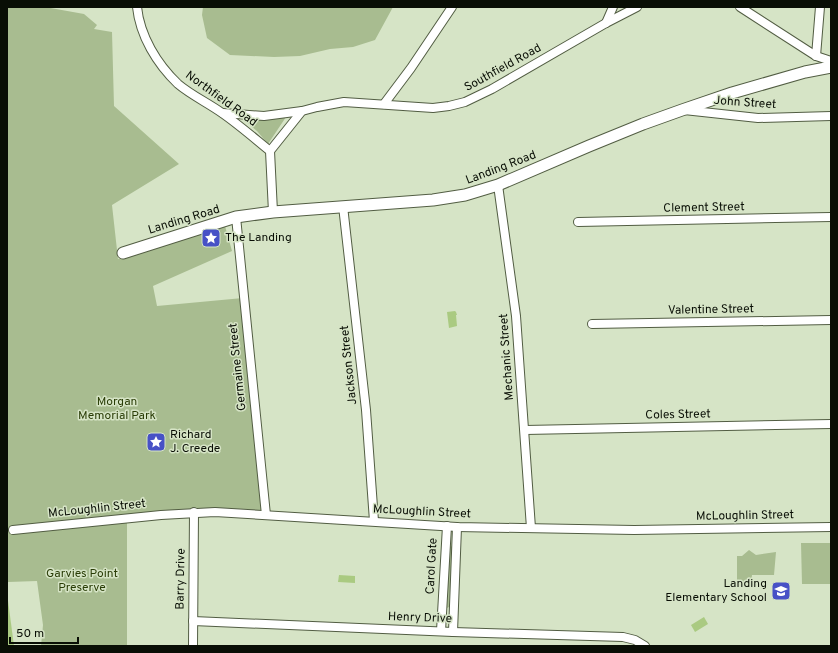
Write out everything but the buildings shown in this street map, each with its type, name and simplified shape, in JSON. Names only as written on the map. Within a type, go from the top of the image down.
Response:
[{"type":"street","name":"Northfield Road","points":[[137,7],[142,30],[152,52],[166,72],[179,85],[223,114],[270,151]]},
{"type":"street","points":[[384,104],[411,68],[452,7]]},
{"type":"street","points":[[606,23],[613,7]]},
{"type":"street","name":"Southfield Road","points":[[223,114],[264,116],[302,112],[332,103],[344,102],[433,108],[450,106],[465,102],[499,86],[606,23],[637,7]]},
{"type":"street","points":[[740,7],[816,56],[831,61]]},
{"type":"street","points":[[816,56],[820,7]]},
{"type":"street","name":"Landing Road","points":[[123,253],[236,217],[273,212],[433,200],[464,196],[498,185],[609,138],[682,110],[805,72],[831,67]]},
{"type":"street","name":"John Street","points":[[682,110],[758,118],[831,116]]},
{"type":"street","points":[[273,212],[270,151],[302,112]]},
{"type":"street","name":"Mechanic Street","points":[[498,185],[516,316],[531,528]]},
{"type":"street","name":"Jackson Street","points":[[343,206],[366,410],[374,521]]},
{"type":"street","name":"Germaine Street","points":[[236,217],[266,515]]},
{"type":"street","name":"Clement Street","points":[[578,222],[831,217]]},
{"type":"street","name":"Valentine Street","points":[[592,324],[831,320]]},
{"type":"street","name":"Coles Street","points":[[525,430],[831,424]]},
{"type":"street","name":"McLoughlin Street","points":[[13,530],[194,512],[374,521],[457,527],[634,530],[831,527]]},
{"type":"street","name":"Barry Drive","points":[[193,646],[194,512]]},
{"type":"street","name":"Carol Gate","points":[[441,631],[447,526]]},
{"type":"street","name":"Carol Gate","points":[[453,632],[457,527]]},
{"type":"street","name":"Henry Drive","points":[[193,621],[453,632],[623,637],[635,640],[645,646]]},
{"type":"green space","name":"Morgan Memorial Park","points":[[7,7],[45,7],[84,14],[97,25],[94,29],[112,32],[114,106],[179,164],[112,205],[118,259],[225,226],[232,251],[153,286],[157,306],[243,298],[265,514],[127,519],[127,646],[41,646],[43,625],[37,581],[8,582]]},
{"type":"green space","points":[[203,7],[393,7],[375,40],[353,47],[330,49],[300,56],[274,57],[230,55],[207,38],[202,15]]},
{"type":"green space","points":[[286,117],[268,144],[257,131],[242,118],[265,120]]},
{"type":"green space","points":[[801,543],[830,543],[831,584],[802,584]]},
{"type":"green space","points":[[451,546],[449,607],[447,608],[449,548]]},
{"type":"green space","points":[[749,550],[756,555],[776,552],[774,575],[752,575],[751,585],[737,585],[737,556],[742,556]]},
{"type":"shaded area","points":[[455,311],[457,315],[457,326],[449,328],[447,312]]},
{"type":"shaded area","points":[[339,575],[355,576],[355,583],[338,582]]},
{"type":"shaded area","points":[[7,593],[14,646],[7,646]]},
{"type":"shaded area","points":[[704,617],[708,624],[695,632],[691,625]]},
{"type":"place","name":"The Landing","points":[[211,238]]},
{"type":"place","name":"Richard J. Creede","points":[[156,442]]},
{"type":"place","name":"Landing Elementary School","points":[[781,591]]},
{"type":"park label","name":"Garvies Point Preserve","points":[[82,581]]}]
